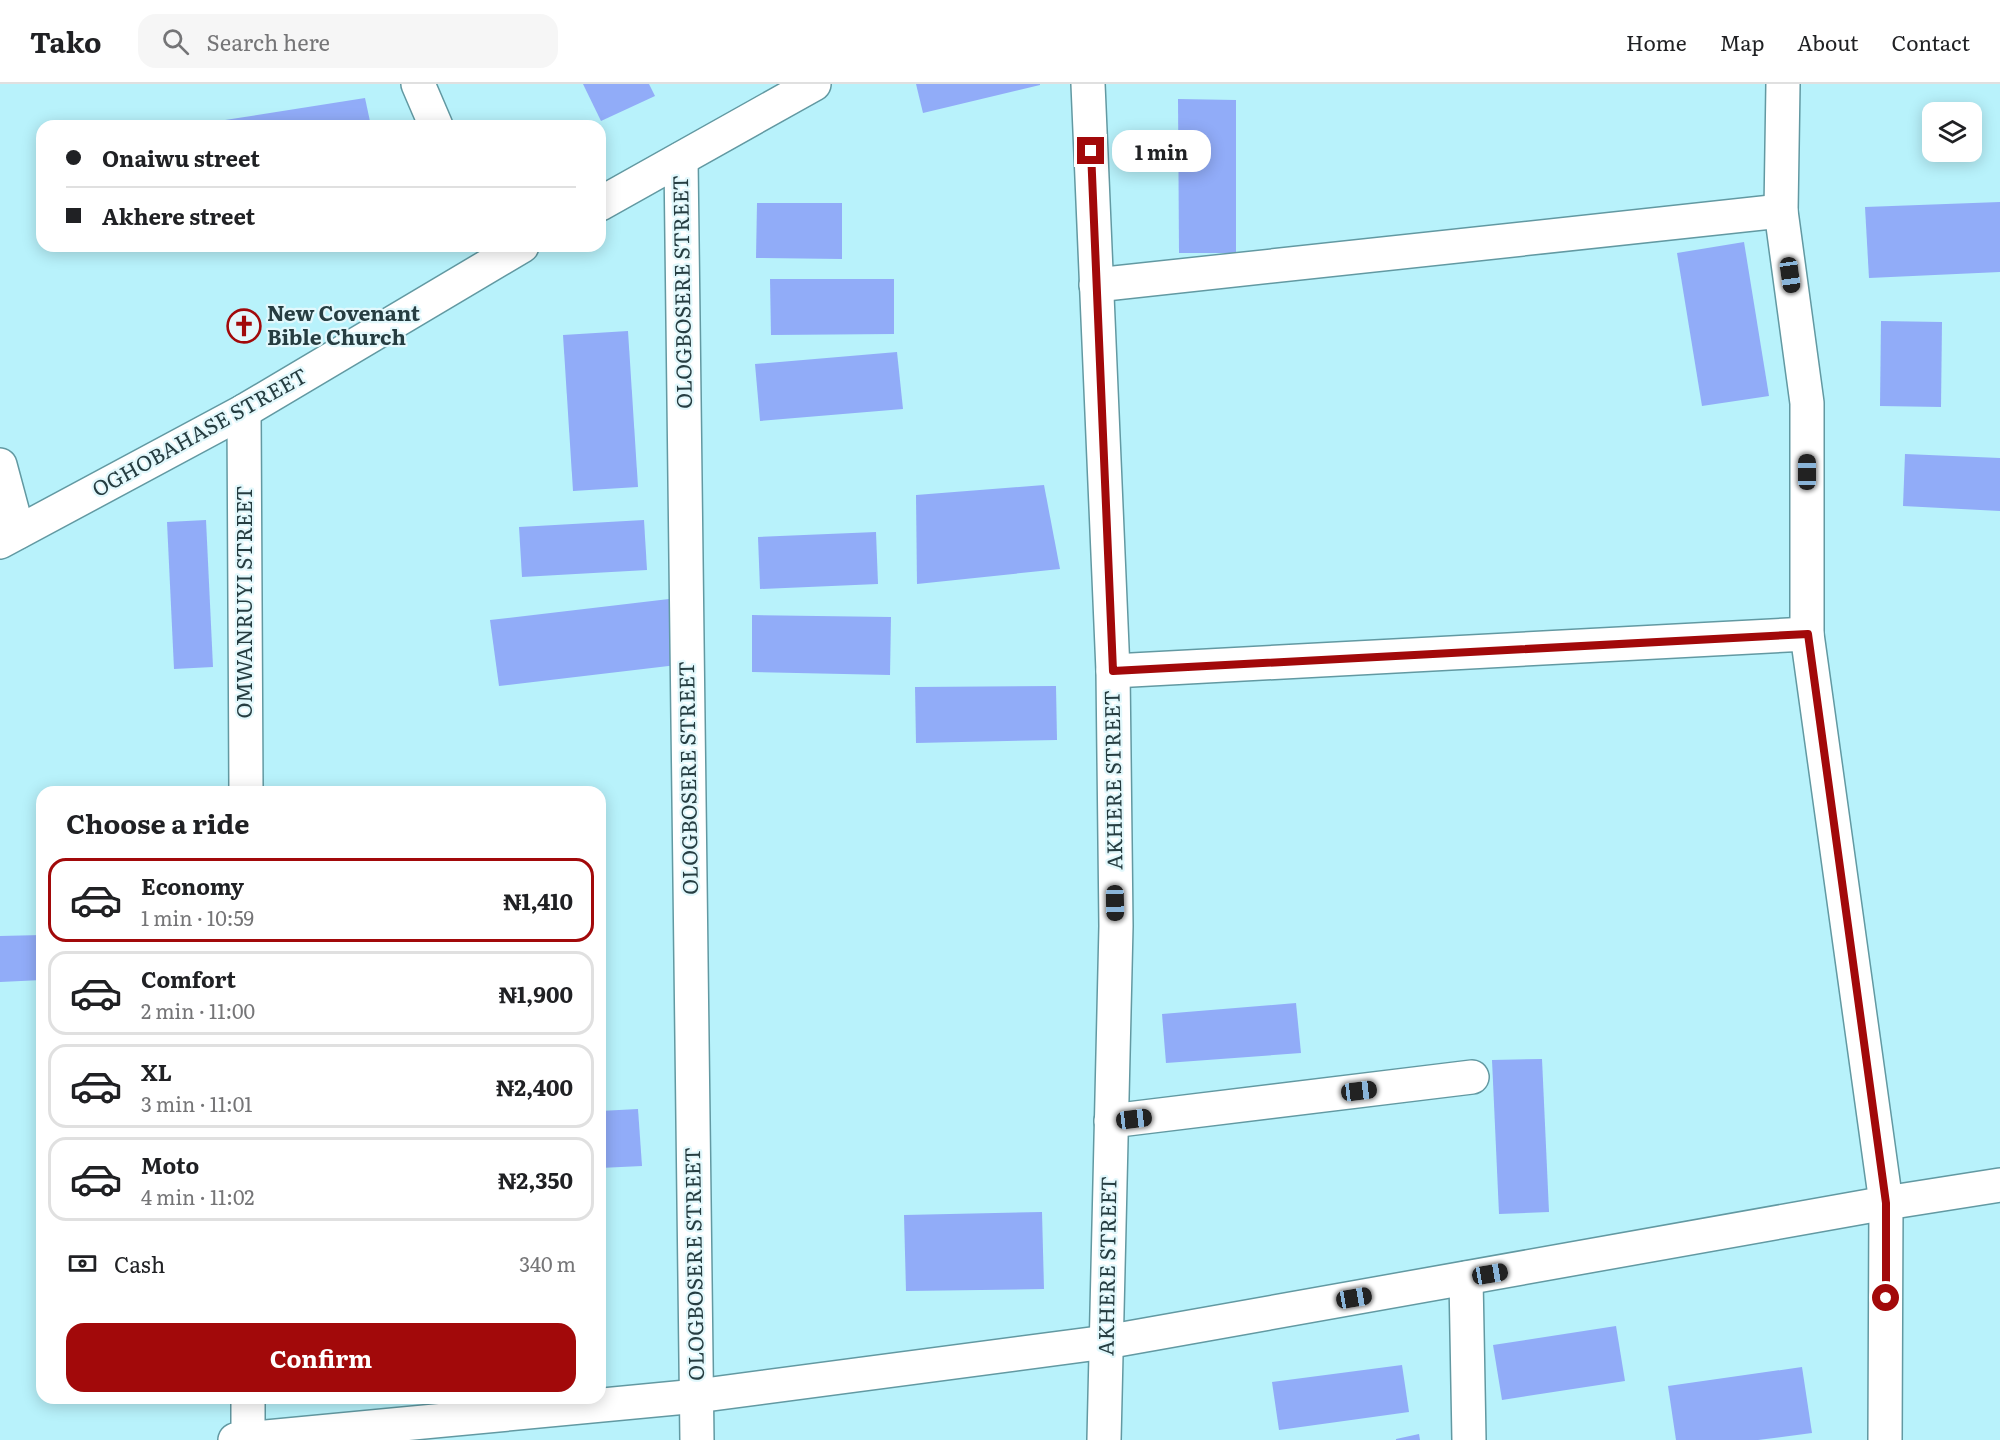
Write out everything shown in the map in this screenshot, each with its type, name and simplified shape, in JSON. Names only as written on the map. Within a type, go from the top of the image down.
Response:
[{"type":"street","points":[[418,84],[433,120]]},
{"type":"street","points":[[606,201],[814,84]]},
{"type":"street","name":"AKHERE STREET","points":[[1088,84],[1113,671],[1116,926],[1104,1440]]},
{"type":"street","points":[[1783,84],[1781,211],[1807,403],[1808,634],[1886,1203],[1885,1440]]},
{"type":"street","name":"OLOGBOSERE STREET","points":[[681,159],[697,1440]]},
{"type":"street","points":[[1096,285],[1781,211]]},
{"type":"street","name":"OGHOBAHASE STREET","points":[[9,537],[244,411],[499,252]]},
{"type":"street","name":"OMWANRUYI STREET","points":[[244,411],[246,786]]},
{"type":"street","points":[[0,465],[9,537]]},
{"type":"street","points":[[1113,671],[1808,634]]},
{"type":"street","points":[[1111,1121],[1472,1077]]},
{"type":"street","points":[[247,1404],[244,1439],[697,1396],[1106,1342],[1886,1203],[2000,1185]]},
{"type":"street","points":[[1466,1278],[1469,1440]]},
{"type":"building","points":[[583,84],[649,84],[655,96],[601,120]]},
{"type":"building","points":[[916,84],[1040,84],[1040,85],[923,113]]},
{"type":"building","points":[[365,98],[370,120],[225,120]]},
{"type":"building","points":[[1178,99],[1236,100],[1236,253],[1179,253]]},
{"type":"building","points":[[2000,202],[2000,272],[1869,278],[1865,207]]},
{"type":"building","points":[[757,203],[842,203],[842,259],[756,258]]},
{"type":"building","points":[[1744,242],[1769,396],[1702,406],[1677,253]]},
{"type":"building","points":[[770,279],[894,279],[894,334],[771,335]]},
{"type":"building","points":[[1881,321],[1942,322],[1941,407],[1880,406]]},
{"type":"building","points":[[628,331],[638,487],[573,491],[563,335]]},
{"type":"building","points":[[897,352],[903,409],[760,421],[755,364]]},
{"type":"building","points":[[1905,454],[2000,458],[2000,511],[1903,506]]},
{"type":"building","points":[[1044,485],[1060,569],[917,584],[916,495]]},
{"type":"building","points":[[206,520],[213,667],[174,669],[167,522]]},
{"type":"building","points":[[644,520],[647,570],[522,577],[519,527]]},
{"type":"building","points":[[876,532],[878,584],[760,589],[758,537]]},
{"type":"building","points":[[669,599],[677,665],[499,686],[490,620]]},
{"type":"building","points":[[752,615],[891,617],[890,675],[752,672]]},
{"type":"building","points":[[1056,686],[1057,740],[916,743],[915,687]]},
{"type":"building","points":[[36,935],[36,980],[0,982],[0,936]]},
{"type":"building","points":[[1296,1003],[1301,1053],[1166,1063],[1162,1014]]},
{"type":"building","points":[[1542,1059],[1549,1212],[1499,1214],[1492,1060]]},
{"type":"building","points":[[638,1109],[642,1166],[606,1168],[606,1111]]},
{"type":"building","points":[[1042,1212],[1044,1289],[906,1291],[904,1215]]},
{"type":"building","points":[[1616,1326],[1625,1381],[1502,1400],[1493,1345]]},
{"type":"building","points":[[1402,1365],[1409,1412],[1279,1430],[1272,1382]]},
{"type":"building","points":[[1802,1367],[1812,1433],[1758,1440],[1676,1440],[1668,1386]]},
{"type":"building","points":[[1419,1434],[1420,1440],[1396,1440],[1396,1439]]},
{"type":"place","name":"New Covenant Bible Church","points":[[244,326]]},
{"type":"route","points":[[1091,151],[1113,671],[1808,634],[1886,1203],[1886,1298]]}]
